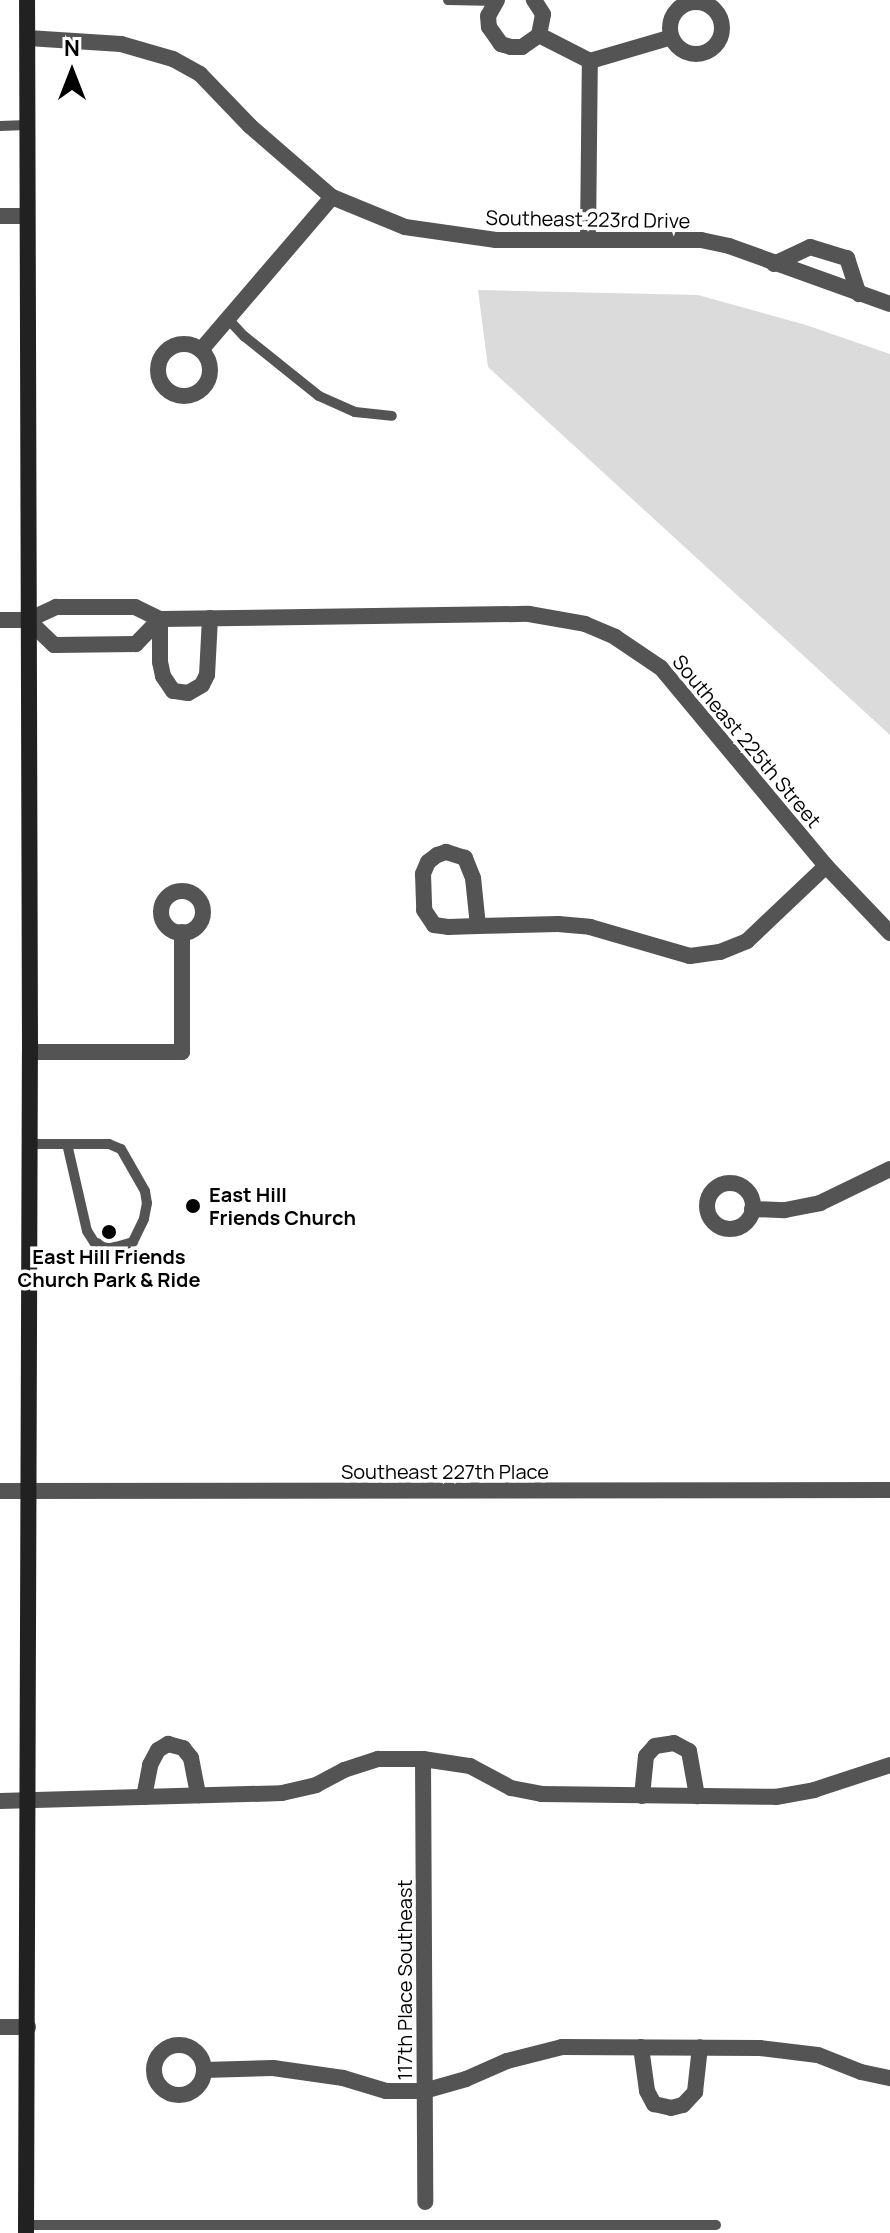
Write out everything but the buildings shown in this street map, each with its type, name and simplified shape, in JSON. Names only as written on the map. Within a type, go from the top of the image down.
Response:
[{"type":"main road","points":[[26,2229],[26,1492],[30,1052],[27,0]]},
{"type":"street","points":[[496,1],[488,16],[489,27],[501,44],[522,47],[539,35],[543,14],[534,0]]},
{"type":"street","points":[[539,35],[590,61],[672,37]]},
{"type":"street","name":"Southeast 223rd Drive","points":[[28,38],[121,44],[173,59],[200,74],[250,126],[332,197],[405,227],[496,240],[701,240],[890,304]]},
{"type":"street","points":[[588,238],[590,61]]},
{"type":"street","points":[[201,350],[332,197]]},
{"type":"street","points":[[0,216],[27,216]]},
{"type":"street","points":[[774,264],[810,247],[847,258],[853,267],[859,294]]},
{"type":"street","name":"Southeast 225th Street","points":[[0,620],[28,620],[56,607],[135,607],[160,619],[529,614],[585,624],[615,637],[661,668],[826,866],[890,933]]},
{"type":"street","points":[[160,619],[163,676],[173,691],[180,694],[198,690],[207,675],[210,618]]},
{"type":"street","points":[[28,620],[54,645],[136,644],[160,619]]},
{"type":"street","points":[[478,926],[469,865],[456,854],[437,855],[428,862],[423,874],[424,910],[434,925],[478,926],[580,926],[690,956],[720,952],[747,941],[826,866]]},
{"type":"street","points":[[30,1052],[182,1052],[182,932]]},
{"type":"street","points":[[752,1209],[785,1210],[820,1203],[890,1169]]},
{"type":"street","name":"Southeast 227th Place","points":[[0,1491],[890,1490]]},
{"type":"street","points":[[642,1796],[646,1756],[655,1746],[674,1743],[689,1751],[697,1796]]},
{"type":"street","points":[[144,1797],[150,1765],[158,1750],[168,1744],[183,1748],[191,1758],[198,1795]]},
{"type":"street","points":[[0,1801],[282,1793],[316,1785],[344,1770],[378,1759],[423,1759],[470,1766],[511,1788],[541,1794],[642,1796],[776,1797],[814,1790],[889,1767]]},
{"type":"street","name":"117th Place Southeast","points":[[423,1759],[425,2202]]},
{"type":"street","points":[[0,2027],[28,2027]]},
{"type":"street","points":[[204,2070],[273,2068],[343,2078],[386,2091],[424,2091],[466,2079],[507,2061],[562,2047],[700,2047],[760,2048],[818,2055],[861,2072],[890,2078]]},
{"type":"street","points":[[641,2047],[647,2091],[654,2104],[671,2108],[683,2105],[695,2092],[700,2047]]},
{"type":"lane","points":[[448,0],[496,1]]},
{"type":"lane","points":[[0,126],[27,125]]},
{"type":"lane","points":[[228,319],[244,336],[319,396],[355,412],[392,416]]},
{"type":"lane","points":[[29,1144],[67,1144],[109,1144],[127,1154],[147,1203],[144,1219],[133,1242],[116,1247],[94,1242],[87,1231],[67,1144]]},
{"type":"lane","points":[[26,2229],[716,2225]]},
{"type":"shaded area","points":[[478,290],[698,295],[806,325],[890,354],[890,735],[488,367]]},
{"type":"place","name":"East Hill Friends Church","points":[[193,1206]]},
{"type":"place","name":"East Hill Friends Church Park & Ride","points":[[109,1232]]}]
